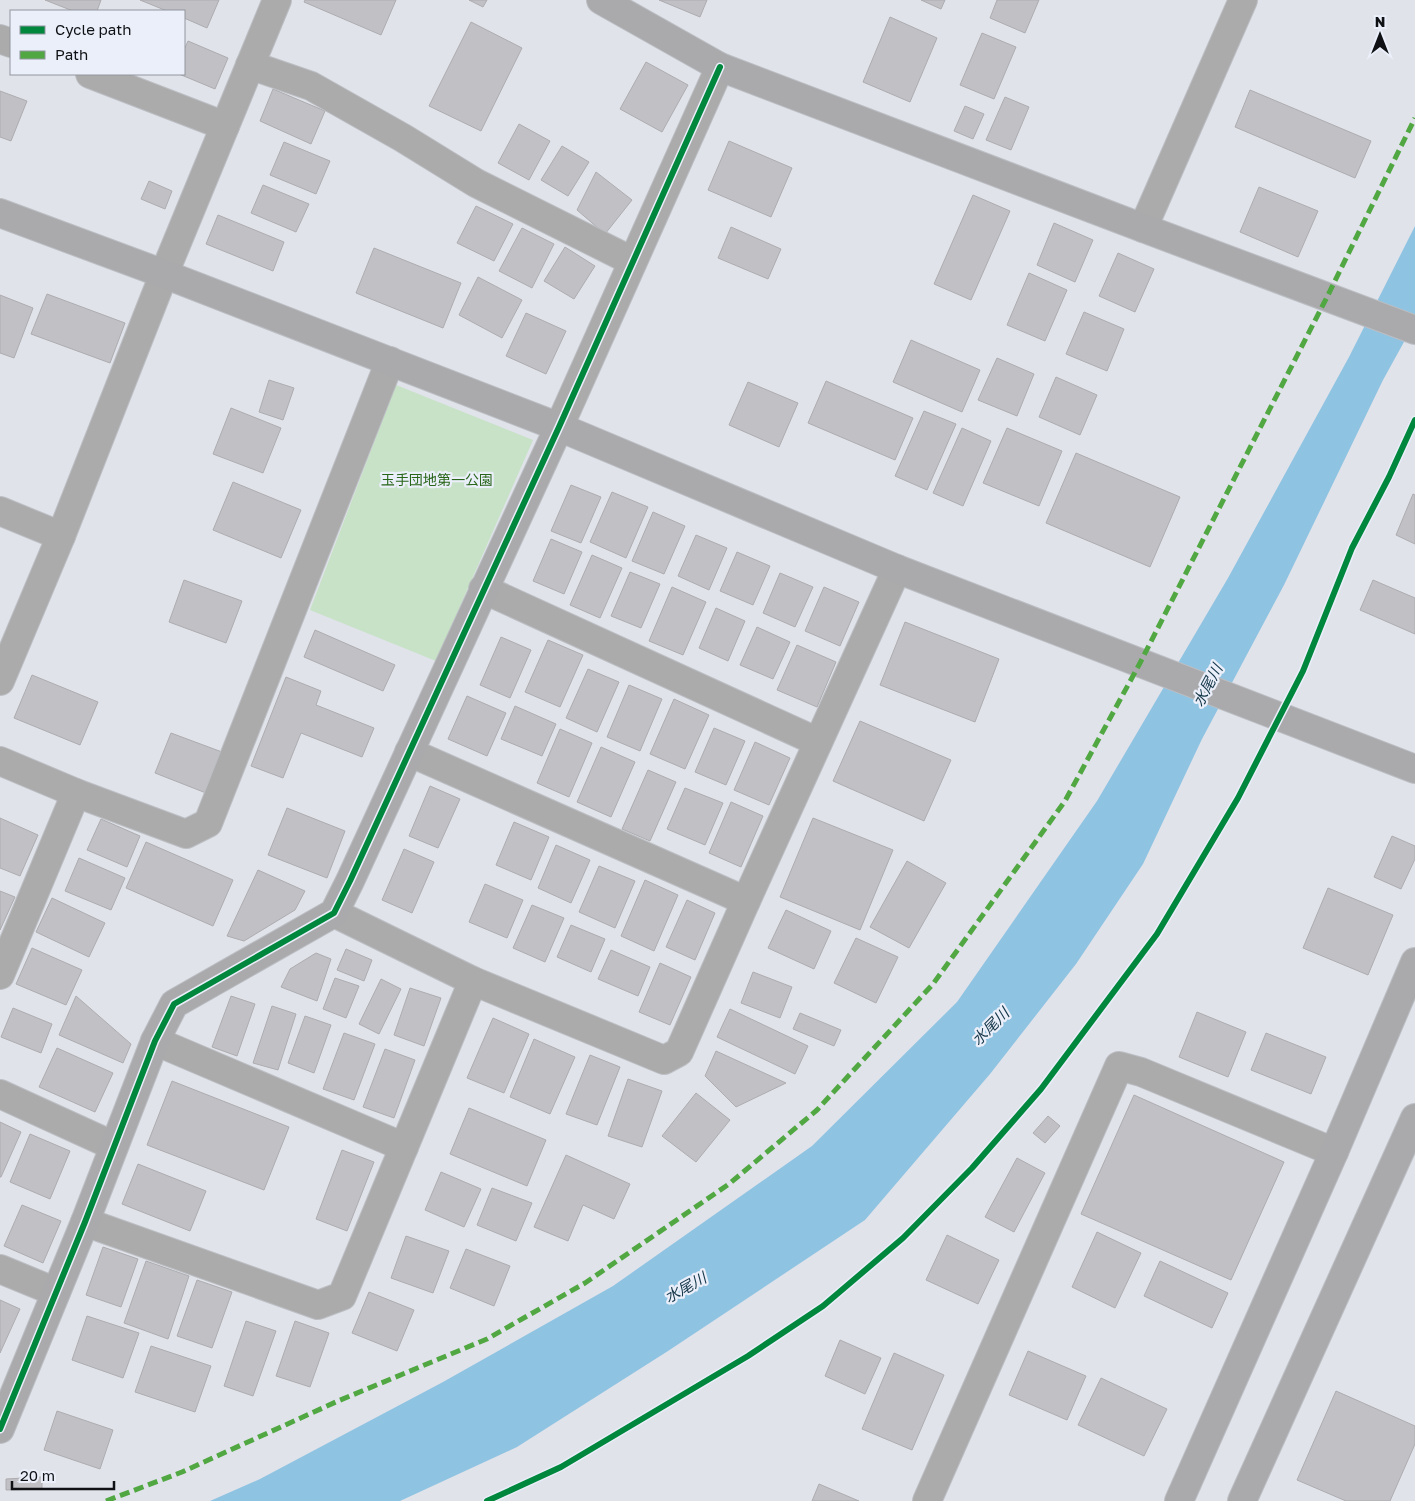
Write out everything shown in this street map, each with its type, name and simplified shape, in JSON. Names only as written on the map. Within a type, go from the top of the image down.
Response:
[{"type":"street","points":[[0,682],[61,536],[164,274],[277,0]]},
{"type":"street","points":[[601,0],[720,67],[1415,330]]},
{"type":"street","points":[[1143,228],[1243,0]]},
{"type":"street","points":[[250,66],[311,86],[403,138],[476,183],[632,261]]},
{"type":"street","points":[[0,1429],[155,1041],[174,1004],[334,913],[350,882],[559,426],[720,67]]},
{"type":"street","points":[[93,75],[225,126]]},
{"type":"street","points":[[0,213],[559,426],[897,568],[1415,769]]},
{"type":"street","points":[[0,761],[76,793],[186,834],[208,823],[390,361]]},
{"type":"street","points":[[0,511],[61,536]]},
{"type":"street","points":[[334,913],[473,981],[664,1060],[679,1052],[897,568]]},
{"type":"street","points":[[483,590],[818,742]]},
{"type":"street","points":[[409,752],[746,901]]},
{"type":"street","points":[[0,974],[76,793]]},
{"type":"street","points":[[1180,1501],[1334,1152],[1415,962]]},
{"type":"street","points":[[84,1222],[318,1305],[342,1296],[473,981]]},
{"type":"street","points":[[155,1041],[404,1148]]},
{"type":"street","points":[[927,1501],[1119,1066],[1141,1072],[1334,1152]]},
{"type":"street","points":[[0,1094],[114,1146]]},
{"type":"street","points":[[1242,1501],[1415,1118]]},
{"type":"street","points":[[0,1269],[56,1292]]},
{"type":"green space","name":"玉手団地第一公園","points":[[396,385],[533,440],[436,661],[310,610]]},
{"type":"water","name":"水尾川","points":[[1415,226],[1415,322],[1383,380],[1284,585],[1202,739],[1143,864],[1076,964],[990,1074],[865,1220],[668,1351],[517,1447],[400,1501],[210,1501],[260,1479],[443,1382],[613,1286],[812,1146],[957,1002],[1097,801],[1228,578],[1349,357]]},
{"type":"building","points":[[45,0],[101,0],[97,10],[70,10]]},
{"type":"building","points":[[140,0],[219,0],[207,28],[185,18],[185,10],[165,10]]},
{"type":"building","points":[[305,0],[396,0],[381,35],[304,2]]},
{"type":"building","points":[[469,0],[487,0],[483,7]]},
{"type":"building","points":[[659,0],[707,0],[700,17]]},
{"type":"building","points":[[921,0],[945,0],[941,9]]},
{"type":"building","points":[[997,0],[1039,0],[1025,33],[990,18]]},
{"type":"building","points":[[890,17],[937,38],[910,102],[863,82]]},
{"type":"building","points":[[471,22],[522,48],[481,131],[429,106]]},
{"type":"building","points":[[982,33],[1016,47],[994,99],[960,85]]},
{"type":"building","points":[[188,41],[228,58],[215,89],[181,75],[185,75],[185,48]]},
{"type":"building","points":[[646,62],[688,85],[662,132],[620,109]]},
{"type":"building","points":[[273,89],[325,111],[311,144],[260,121]]},
{"type":"building","points":[[1250,90],[1371,141],[1355,178],[1235,127]]},
{"type":"building","points":[[0,91],[27,101],[11,141],[0,137]]},
{"type":"building","points":[[1005,97],[1029,107],[1011,150],[986,140]]},
{"type":"building","points":[[965,106],[984,114],[973,139],[954,131]]},
{"type":"building","points":[[519,124],[550,141],[529,180],[498,163]]},
{"type":"building","points":[[729,141],[792,168],[771,217],[708,190]]},
{"type":"building","points":[[284,142],[330,161],[316,194],[270,175]]},
{"type":"building","points":[[562,146],[589,162],[568,196],[541,180]]},
{"type":"building","points":[[596,172],[632,200],[605,234],[577,210]]},
{"type":"building","points":[[149,181],[172,191],[165,209],[141,199]]},
{"type":"building","points":[[263,185],[309,204],[296,232],[251,213]]},
{"type":"building","points":[[1259,187],[1318,211],[1298,257],[1240,232]]},
{"type":"building","points":[[973,195],[1010,211],[971,300],[934,284]]},
{"type":"building","points":[[476,206],[513,224],[494,261],[457,243]]},
{"type":"building","points":[[218,215],[284,242],[273,271],[206,244]]},
{"type":"building","points":[[1054,223],[1093,240],[1075,282],[1037,265]]},
{"type":"building","points":[[731,227],[781,249],[768,279],[718,258]]},
{"type":"building","points":[[522,228],[554,244],[532,288],[499,271]]},
{"type":"building","points":[[565,247],[595,266],[574,299],[544,281]]},
{"type":"building","points":[[374,248],[461,283],[443,328],[356,293]]},
{"type":"building","points":[[1118,253],[1154,269],[1135,312],[1099,296]]},
{"type":"building","points":[[1029,273],[1067,290],[1045,341],[1007,325]]},
{"type":"building","points":[[478,277],[522,300],[502,338],[459,315]]},
{"type":"building","points":[[47,294],[125,323],[110,363],[31,334]]},
{"type":"building","points":[[0,295],[33,308],[14,358],[0,353]]},
{"type":"building","points":[[1084,312],[1124,329],[1107,371],[1066,354]]},
{"type":"building","points":[[526,313],[566,331],[546,374],[506,356]]},
{"type":"building","points":[[911,340],[980,370],[962,412],[893,382]]},
{"type":"building","points":[[997,358],[1034,374],[1017,416],[978,400]]},
{"type":"building","points":[[1056,377],[1097,395],[1080,435],[1039,417]]},
{"type":"building","points":[[269,380],[294,388],[283,420],[259,412]]},
{"type":"building","points":[[826,381],[913,418],[895,460],[808,423]]},
{"type":"building","points":[[748,382],[798,403],[779,447],[729,425]]},
{"type":"building","points":[[231,408],[281,428],[263,473],[213,454]]},
{"type":"building","points":[[924,411],[956,424],[927,490],[895,476]]},
{"type":"building","points":[[962,428],[991,441],[963,506],[933,493]]},
{"type":"building","points":[[1007,428],[1062,451],[1039,506],[983,483]]},
{"type":"building","points":[[1076,453],[1180,497],[1150,567],[1046,523]]},
{"type":"building","points":[[233,482],[301,510],[281,558],[213,530]]},
{"type":"building","points":[[571,485],[601,497],[581,543],[551,531]]},
{"type":"building","points":[[612,492],[648,507],[626,558],[590,542]]},
{"type":"building","points":[[1413,494],[1415,495],[1415,544],[1396,535]]},
{"type":"building","points":[[653,512],[685,526],[664,574],[632,561]]},
{"type":"building","points":[[696,535],[727,548],[709,590],[678,576]]},
{"type":"building","points":[[551,539],[582,552],[564,594],[533,581]]},
{"type":"building","points":[[737,552],[770,566],[753,605],[720,591]]},
{"type":"building","points":[[592,555],[622,568],[600,618],[570,605]]},
{"type":"building","points":[[630,572],[660,584],[641,628],[611,616]]},
{"type":"building","points":[[780,573],[813,587],[795,627],[763,613]]},
{"type":"building","points":[[184,580],[242,601],[226,643],[169,622]]},
{"type":"building","points":[[1373,580],[1415,598],[1415,634],[1360,610]]},
{"type":"building","points":[[672,587],[706,602],[683,655],[649,641]]},
{"type":"building","points":[[824,587],[859,602],[840,646],[805,631]]},
{"type":"building","points":[[716,608],[745,621],[728,661],[699,648]]},
{"type":"building","points":[[905,622],[999,659],[975,722],[880,685]]},
{"type":"building","points":[[757,627],[790,642],[773,679],[740,665]]},
{"type":"building","points":[[315,630],[395,665],[383,691],[304,657]]},
{"type":"building","points":[[501,637],[531,650],[510,698],[480,685]]},
{"type":"building","points":[[548,640],[583,655],[560,707],[525,692]]},
{"type":"building","points":[[797,645],[836,662],[817,707],[777,690]]},
{"type":"building","points":[[588,669],[619,682],[597,732],[566,718]]},
{"type":"building","points":[[32,675],[98,702],[80,745],[14,718]]},
{"type":"building","points":[[286,677],[321,691],[316,705],[374,728],[362,757],[301,733],[283,778],[251,766]]},
{"type":"building","points":[[629,685],[662,699],[640,751],[607,737]]},
{"type":"building","points":[[467,696],[506,713],[487,756],[448,739]]},
{"type":"building","points":[[674,699],[709,715],[685,769],[650,754]]},
{"type":"building","points":[[515,706],[556,724],[542,756],[501,739]]},
{"type":"building","points":[[860,721],[951,760],[924,821],[833,781]]},
{"type":"building","points":[[714,728],[745,741],[726,785],[695,772]]},
{"type":"building","points":[[560,729],[592,743],[569,797],[537,783]]},
{"type":"building","points":[[171,733],[222,752],[206,793],[155,773]]},
{"type":"building","points":[[755,742],[790,758],[769,805],[734,790]]},
{"type":"building","points":[[601,747],[635,762],[611,817],[577,802]]},
{"type":"building","points":[[648,770],[676,782],[650,841],[622,829]]},
{"type":"building","points":[[430,786],[460,799],[438,848],[409,836]]},
{"type":"building","points":[[685,788],[723,803],[705,845],[667,829]]},
{"type":"building","points":[[731,802],[763,816],[741,867],[709,853]]},
{"type":"building","points":[[287,808],[345,831],[327,878],[268,855]]},
{"type":"building","points":[[0,818],[38,835],[20,876],[0,868]]},
{"type":"building","points":[[813,818],[893,850],[860,930],[780,897]]},
{"type":"building","points":[[101,819],[140,836],[127,867],[87,850]]},
{"type":"building","points":[[514,822],[549,837],[531,880],[496,865]]},
{"type":"building","points":[[1392,836],[1415,846],[1415,859],[1401,889],[1374,877]]},
{"type":"building","points":[[146,842],[233,880],[213,926],[126,888]]},
{"type":"building","points":[[556,845],[590,860],[571,903],[538,888]]},
{"type":"building","points":[[404,849],[434,862],[412,913],[382,900]]},
{"type":"building","points":[[79,858],[125,878],[111,910],[65,891]]},
{"type":"building","points":[[907,861],[946,883],[909,948],[870,927]]},
{"type":"building","points":[[599,866],[635,881],[615,928],[579,912]]},
{"type":"building","points":[[258,870],[305,891],[295,910],[244,941],[227,936]]},
{"type":"building","points":[[645,880],[678,895],[654,951],[621,936]]},
{"type":"building","points":[[485,884],[523,900],[507,938],[469,922]]},
{"type":"building","points":[[1328,888],[1393,915],[1368,975],[1303,948]]},
{"type":"building","points":[[0,891],[15,897],[0,930]]},
{"type":"building","points":[[52,898],[105,923],[89,957],[36,932]]},
{"type":"building","points":[[687,900],[715,913],[695,960],[666,947]]},
{"type":"building","points":[[532,905],[564,918],[545,962],[513,948]]},
{"type":"building","points":[[786,910],[831,931],[814,969],[768,948]]},
{"type":"building","points":[[571,925],[605,939],[591,972],[557,957]]},
{"type":"building","points":[[856,938],[898,957],[876,1003],[834,983]]},
{"type":"building","points":[[32,948],[82,970],[66,1005],[16,984]]},
{"type":"building","points":[[346,949],[372,960],[364,981],[337,970]]},
{"type":"building","points":[[611,950],[650,967],[638,996],[598,979]]},
{"type":"building","points":[[316,953],[331,959],[317,1001],[281,987],[290,969]]},
{"type":"building","points":[[660,963],[691,977],[670,1025],[639,1012]]},
{"type":"building","points":[[753,972],[792,987],[780,1018],[741,1003]]},
{"type":"building","points":[[335,978],[359,986],[346,1018],[323,1009]]},
{"type":"building","points":[[381,979],[401,989],[379,1034],[359,1024]]},
{"type":"building","points":[[410,988],[441,998],[424,1046],[394,1035]]},
{"type":"building","points":[[76,996],[131,1044],[123,1063],[59,1035]]},
{"type":"building","points":[[231,996],[255,1004],[237,1056],[212,1047]]},
{"type":"building","points":[[272,1006],[296,1014],[278,1070],[253,1063]]},
{"type":"building","points":[[13,1008],[52,1024],[41,1053],[1,1037]]},
{"type":"building","points":[[730,1009],[808,1046],[795,1074],[717,1037]]},
{"type":"building","points":[[1197,1012],[1246,1032],[1228,1077],[1179,1057]]},
{"type":"building","points":[[800,1013],[841,1030],[834,1046],[793,1029]]},
{"type":"building","points":[[305,1016],[331,1025],[314,1073],[288,1063]]},
{"type":"building","points":[[493,1018],[529,1034],[504,1093],[467,1078]]},
{"type":"building","points":[[344,1033],[375,1044],[354,1100],[323,1089]]},
{"type":"building","points":[[1266,1033],[1326,1057],[1311,1094],[1251,1070]]},
{"type":"building","points":[[534,1039],[575,1057],[550,1114],[510,1097]]},
{"type":"building","points":[[57,1048],[113,1073],[95,1112],[39,1087]]},
{"type":"building","points":[[385,1049],[415,1060],[394,1118],[363,1107]]},
{"type":"building","points":[[716,1051],[786,1083],[736,1107],[705,1076]]},
{"type":"building","points":[[590,1055],[620,1067],[597,1125],[566,1114]]},
{"type":"building","points":[[628,1079],[662,1091],[642,1147],[608,1136]]},
{"type":"building","points":[[172,1081],[289,1127],[264,1190],[147,1145]]},
{"type":"building","points":[[696,1093],[730,1120],[696,1162],[662,1136]]},
{"type":"building","points":[[1134,1095],[1284,1162],[1231,1280],[1081,1214]]},
{"type":"building","points":[[469,1108],[546,1140],[527,1186],[450,1154]]},
{"type":"building","points":[[1048,1116],[1060,1126],[1045,1143],[1033,1133]]},
{"type":"building","points":[[0,1122],[21,1132],[1,1177],[0,1177]]},
{"type":"building","points":[[30,1134],[70,1151],[50,1199],[10,1182]]},
{"type":"building","points":[[342,1150],[374,1162],[347,1231],[316,1219]]},
{"type":"building","points":[[566,1155],[630,1184],[614,1219],[583,1205],[568,1241],[534,1227]]},
{"type":"building","points":[[1017,1158],[1045,1173],[1014,1232],[985,1217]]},
{"type":"building","points":[[138,1164],[206,1191],[190,1231],[122,1204]]},
{"type":"building","points":[[441,1172],[481,1189],[464,1227],[425,1210]]},
{"type":"building","points":[[492,1188],[532,1203],[516,1241],[477,1225]]},
{"type":"building","points":[[22,1205],[61,1221],[43,1263],[4,1246]]},
{"type":"building","points":[[1097,1232],[1141,1253],[1115,1308],[1072,1287]]},
{"type":"building","points":[[947,1235],[999,1260],[978,1304],[926,1280]]},
{"type":"building","points":[[406,1236],[449,1251],[433,1293],[391,1278]]},
{"type":"building","points":[[103,1247],[138,1259],[121,1307],[86,1295]]},
{"type":"building","points":[[466,1249],[510,1266],[494,1306],[450,1288]]},
{"type":"building","points":[[146,1261],[189,1276],[168,1339],[124,1323]]},
{"type":"building","points":[[1160,1261],[1228,1293],[1212,1328],[1144,1296]]},
{"type":"building","points":[[197,1280],[232,1292],[212,1348],[177,1336]]},
{"type":"building","points":[[369,1292],[414,1310],[397,1351],[352,1333]]},
{"type":"building","points":[[0,1300],[20,1309],[0,1353]]},
{"type":"building","points":[[87,1316],[139,1333],[123,1378],[72,1360]]},
{"type":"building","points":[[246,1321],[276,1331],[253,1396],[224,1386]]},
{"type":"building","points":[[295,1321],[329,1333],[310,1387],[276,1376]]},
{"type":"building","points":[[840,1340],[881,1358],[865,1394],[825,1376]]},
{"type":"building","points":[[151,1346],[211,1366],[195,1412],[135,1392]]},
{"type":"building","points":[[1028,1351],[1086,1376],[1067,1420],[1009,1395]]},
{"type":"building","points":[[894,1353],[944,1375],[912,1450],[862,1429]]},
{"type":"building","points":[[1101,1378],[1167,1409],[1144,1456],[1078,1425]]},
{"type":"building","points":[[1336,1391],[1415,1426],[1415,1444],[1390,1501],[1346,1501],[1297,1480]]},
{"type":"building","points":[[57,1411],[113,1430],[100,1469],[44,1450]]},
{"type":"building","points":[[42,1477],[42,1489],[6,1490],[6,1479]]},
{"type":"building","points":[[819,1484],[859,1501],[812,1501]]},
{"type":"marked path","points":[[106,1501],[182,1472],[338,1401],[487,1339],[585,1283],[729,1184],[817,1110],[933,984],[1065,801],[1140,663],[1327,297],[1415,118]]},
{"type":"cycle path","points":[[0,1429],[85,1222],[155,1041],[174,1004],[334,913],[559,427],[720,67]]},
{"type":"cycle path","points":[[487,1501],[561,1467],[748,1356],[823,1306],[903,1238],[972,1168],[1041,1089],[1157,934],[1238,798],[1303,671],[1352,548],[1389,477],[1415,420]]}]
